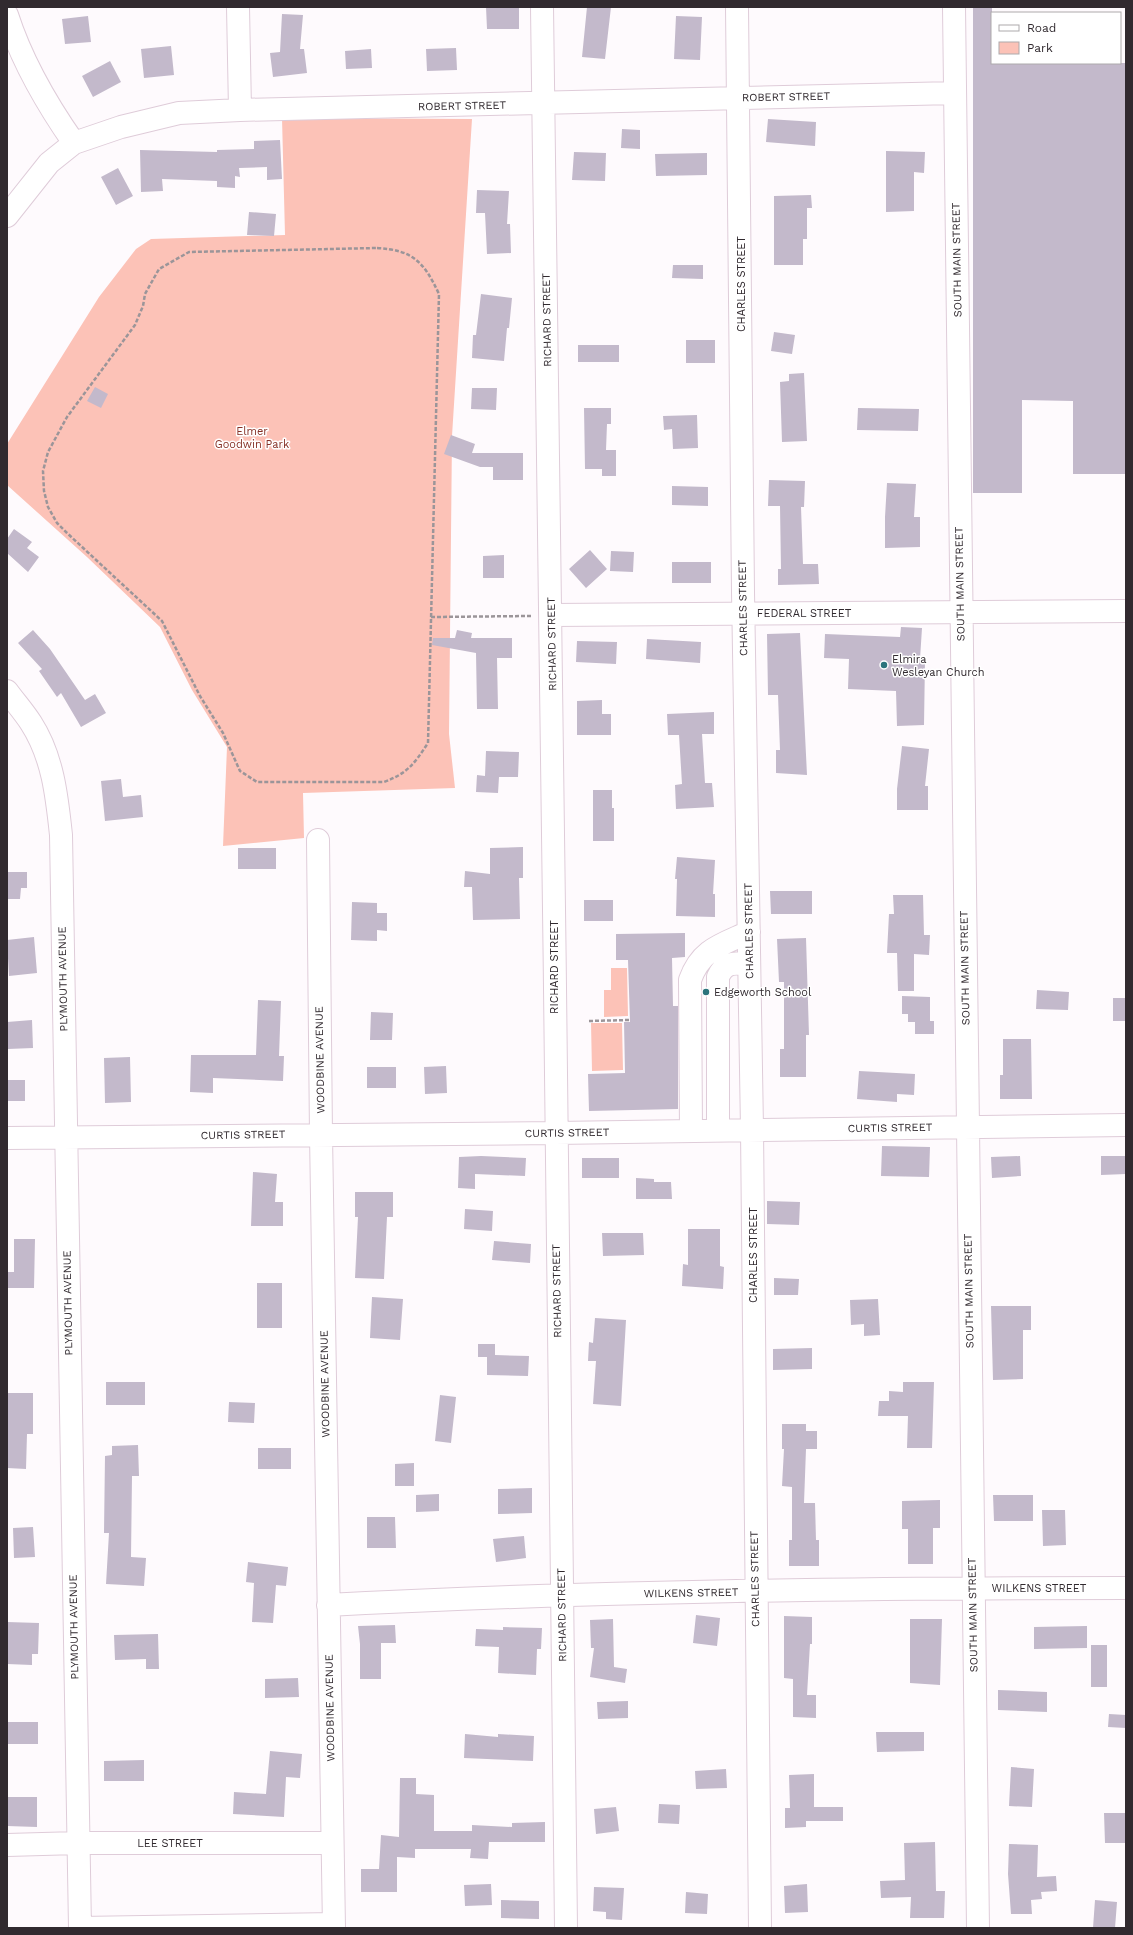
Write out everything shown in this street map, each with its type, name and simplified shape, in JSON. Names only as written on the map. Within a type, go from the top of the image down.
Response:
[{"type":"street","points":[[238,7],[240,110]]},
{"type":"street","name":"RICHARD STREET","points":[[542,7],[552,615],[556,1133],[566,1928]]},
{"type":"street","name":"CHARLES STREET","points":[[737,7],[743,613],[752,1129],[755,1592],[760,1928]]},
{"type":"street","name":"SOUTH MAIN STREET","points":[[954,7],[972,1588],[978,1928]]},
{"type":"street","points":[[7,15],[28,68],[48,107],[74,143]]},
{"type":"street","name":"ROBERT STREET","points":[[7,216],[49,163],[74,143],[121,127],[179,113],[240,110],[544,104],[955,93]]},
{"type":"street","name":"FEDERAL STREET","points":[[552,615],[1126,611]]},
{"type":"street","name":"PLYMOUTH AVENUE","points":[[7,691],[32,724],[50,766],[56,787],[61,835],[65,1137],[80,1928]]},
{"type":"street","name":"WOODBINE AVENUE","points":[[318,840],[321,1135],[334,1926]]},
{"type":"street","points":[[691,1130],[690,980],[695,966],[703,956],[716,947],[749,932]]},
{"type":"street","points":[[718,1130],[718,977],[721,968],[729,964],[749,963]]},
{"type":"street","name":"CURTIS STREET","points":[[7,1138],[556,1133],[752,1129],[1126,1125]]},
{"type":"street","name":"WILKENS STREET","points":[[328,1605],[561,1594],[972,1588],[1126,1588]]},
{"type":"street","name":"LEE STREET","points":[[7,1845],[78,1843],[332,1843]]},
{"type":"street","points":[[80,1928],[334,1926]]},
{"type":"path","points":[[377,248],[394,249],[406,253],[419,263],[430,276],[439,294],[431,617],[428,743],[415,762],[401,775],[384,782],[257,782],[240,771],[223,733],[200,696],[162,621],[66,533],[57,523],[48,507],[44,491],[43,471],[48,452],[67,417],[135,325],[143,306],[145,294],[159,269],[188,252],[377,248]]},
{"type":"path","points":[[431,617],[552,615]]},
{"type":"path","points":[[589,1021],[630,1020]]},
{"type":"green space","name":"Elmer Goodwin Park","points":[[282,118],[472,119],[452,436],[449,734],[455,788],[303,793],[304,838],[223,846],[227,747],[192,690],[160,627],[87,557],[7,485],[7,444],[99,297],[136,249],[151,239],[285,235]]},
{"type":"green space","points":[[611,968],[627,968],[628,1016],[604,1017],[604,990],[611,990]]},
{"type":"green space","points":[[591,1023],[622,1023],[623,1070],[592,1071]]},
{"type":"building","points":[[486,7],[519,7],[519,29],[487,29]]},
{"type":"building","points":[[587,7],[611,7],[605,59],[582,57]]},
{"type":"building","points":[[973,7],[992,7],[991,64],[1126,63],[1126,474],[1073,474],[1073,401],[1022,400],[1022,493],[973,493]]},
{"type":"building","points":[[282,14],[303,15],[300,49],[304,49],[307,73],[273,77],[270,53],[280,52]]},
{"type":"building","points":[[88,16],[91,42],[65,44],[62,19]]},
{"type":"building","points":[[676,16],[702,17],[700,60],[674,59]]},
{"type":"building","points":[[171,46],[174,75],[144,78],[141,49]]},
{"type":"building","points":[[456,48],[457,70],[427,71],[426,49]]},
{"type":"building","points":[[371,49],[372,68],[346,69],[345,51]]},
{"type":"building","points":[[110,61],[121,82],[93,97],[82,76]]},
{"type":"building","points":[[768,119],[816,122],[815,146],[766,142]]},
{"type":"building","points":[[622,129],[640,130],[640,149],[621,148]]},
{"type":"building","points":[[280,140],[282,179],[267,180],[267,167],[239,168],[240,177],[235,176],[235,188],[217,187],[217,181],[162,179],[163,191],[141,192],[140,150],[217,152],[217,150],[254,149],[254,141]]},
{"type":"building","points":[[886,151],[925,152],[924,173],[914,172],[914,211],[886,212]]},
{"type":"building","points":[[574,152],[606,153],[605,181],[572,180]]},
{"type":"building","points":[[707,153],[707,175],[656,176],[655,154]]},
{"type":"building","points":[[118,168],[133,196],[116,205],[101,177]]},
{"type":"building","points":[[477,190],[509,191],[507,224],[510,224],[511,253],[487,254],[485,213],[476,213]]},
{"type":"building","points":[[811,195],[812,208],[807,208],[807,239],[803,239],[803,265],[774,265],[774,196]]},
{"type":"building","points":[[249,212],[276,214],[274,236],[247,235]]},
{"type":"building","points":[[673,265],[703,265],[703,279],[672,278]]},
{"type":"building","points":[[481,294],[512,298],[504,361],[472,358],[473,335],[476,335]]},
{"type":"building","points":[[774,332],[795,335],[792,354],[771,351]]},
{"type":"building","points":[[686,340],[715,340],[715,363],[686,363]]},
{"type":"building","points":[[578,345],[619,345],[619,362],[578,362]]},
{"type":"building","points":[[804,373],[807,441],[782,442],[780,382],[789,381],[789,374]]},
{"type":"building","points":[[95,387],[108,394],[101,408],[87,401]]},
{"type":"building","points":[[472,388],[497,388],[496,410],[471,409]]},
{"type":"building","points":[[584,408],[611,408],[611,424],[607,424],[606,450],[616,450],[616,476],[602,476],[602,469],[585,469]]},
{"type":"building","points":[[858,408],[919,409],[918,431],[857,430]]},
{"type":"building","points":[[697,415],[698,448],[673,449],[672,429],[664,430],[663,416]]},
{"type":"building","points":[[451,435],[475,444],[472,453],[523,453],[523,480],[493,480],[493,467],[480,467],[444,454]]},
{"type":"building","points":[[769,480],[805,481],[804,507],[801,507],[803,564],[818,564],[819,584],[778,585],[778,569],[781,569],[780,506],[768,506]]},
{"type":"building","points":[[887,483],[916,484],[914,517],[920,517],[920,547],[885,548]]},
{"type":"building","points":[[672,486],[708,487],[708,506],[672,505]]},
{"type":"building","points":[[14,529],[32,542],[27,548],[39,557],[28,572],[7,553],[7,539]]},
{"type":"building","points":[[590,550],[607,569],[586,588],[569,569]]},
{"type":"building","points":[[611,551],[634,552],[633,572],[610,571]]},
{"type":"building","points":[[504,555],[504,578],[483,578],[483,556]]},
{"type":"building","points":[[672,562],[711,562],[711,583],[672,583]]},
{"type":"building","points":[[901,627],[922,628],[920,659],[925,660],[924,725],[897,726],[896,691],[848,689],[849,659],[824,658],[825,634],[900,637]]},
{"type":"building","points":[[33,630],[50,649],[85,700],[95,694],[106,713],[81,727],[61,693],[57,697],[39,671],[42,669],[18,643]]},
{"type":"building","points":[[457,630],[472,633],[471,638],[512,638],[512,658],[497,658],[498,709],[477,709],[476,653],[432,645],[433,638],[455,638]]},
{"type":"building","points":[[800,633],[807,775],[776,773],[776,750],[780,750],[778,695],[768,695],[767,634]]},
{"type":"building","points":[[647,639],[701,642],[700,663],[646,659]]},
{"type":"building","points":[[577,641],[617,642],[616,664],[576,662]]},
{"type":"building","points":[[602,700],[602,714],[611,714],[611,735],[577,735],[577,701]]},
{"type":"building","points":[[714,712],[714,734],[702,734],[705,783],[712,783],[714,807],[676,809],[675,785],[682,784],[679,735],[668,735],[667,714]]},
{"type":"building","points":[[902,746],[929,749],[925,786],[928,786],[928,810],[897,810],[897,789]]},
{"type":"building","points":[[486,751],[519,752],[518,777],[499,777],[498,793],[476,792],[477,775],[485,776]]},
{"type":"building","points":[[121,779],[123,797],[141,795],[143,817],[105,821],[101,781]]},
{"type":"building","points":[[593,790],[612,790],[612,808],[614,808],[614,841],[593,841]]},
{"type":"building","points":[[523,847],[523,878],[519,878],[520,919],[473,920],[472,887],[464,887],[465,871],[490,874],[490,848]]},
{"type":"building","points":[[238,848],[276,848],[276,869],[238,869]]},
{"type":"building","points":[[677,857],[715,860],[713,894],[715,894],[715,917],[676,916],[677,879],[675,879]]},
{"type":"building","points":[[7,872],[27,872],[27,888],[21,888],[20,899],[7,899]]},
{"type":"building","points":[[770,891],[812,891],[812,914],[771,914]]},
{"type":"building","points":[[893,895],[923,895],[924,935],[930,935],[929,955],[914,954],[914,991],[898,991],[897,953],[887,953],[889,914],[894,914]]},
{"type":"building","points":[[584,900],[613,900],[613,921],[584,921]]},
{"type":"building","points":[[352,902],[377,903],[377,913],[387,913],[387,931],[377,930],[377,941],[351,940]]},
{"type":"building","points":[[685,933],[685,957],[672,958],[673,1006],[678,1006],[678,1109],[589,1111],[588,1074],[625,1073],[624,1022],[630,1022],[628,960],[616,960],[616,934]]},
{"type":"building","points":[[34,937],[37,973],[9,976],[7,940]]},
{"type":"building","points":[[806,938],[809,1035],[806,1035],[806,1077],[780,1077],[780,1049],[784,1049],[784,982],[779,982],[777,939]]},
{"type":"building","points":[[1037,990],[1069,992],[1068,1010],[1036,1009]]},
{"type":"building","points":[[902,996],[930,997],[930,1021],[934,1021],[934,1034],[915,1034],[915,1022],[908,1022],[908,1014],[902,1014]]},
{"type":"building","points":[[1113,998],[1126,998],[1126,1021],[1113,1021]]},
{"type":"building","points":[[258,1000],[281,1001],[279,1056],[284,1056],[283,1081],[213,1078],[213,1093],[190,1092],[191,1055],[256,1055]]},
{"type":"building","points":[[371,1012],[393,1013],[392,1040],[370,1040]]},
{"type":"building","points":[[32,1020],[33,1048],[8,1049],[7,1022]]},
{"type":"building","points":[[1003,1039],[1031,1039],[1032,1099],[1000,1099],[1000,1075],[1003,1075]]},
{"type":"building","points":[[130,1057],[131,1102],[105,1103],[104,1058]]},
{"type":"building","points":[[446,1066],[447,1093],[425,1094],[424,1067]]},
{"type":"building","points":[[367,1067],[396,1067],[396,1088],[367,1088]]},
{"type":"building","points":[[859,1071],[915,1074],[914,1095],[897,1094],[897,1102],[857,1099]]},
{"type":"building","points":[[7,1080],[25,1080],[25,1101],[7,1101]]},
{"type":"building","points":[[882,1146],[930,1147],[929,1177],[881,1176]]},
{"type":"building","points":[[481,1156],[526,1158],[525,1176],[475,1174],[475,1189],[458,1188],[459,1157]]},
{"type":"building","points":[[1020,1156],[1021,1176],[992,1178],[991,1157]]},
{"type":"building","points":[[1101,1156],[1126,1156],[1126,1174],[1101,1175]]},
{"type":"building","points":[[582,1158],[619,1158],[619,1178],[582,1178]]},
{"type":"building","points":[[253,1172],[277,1174],[275,1202],[283,1202],[283,1226],[251,1226]]},
{"type":"building","points":[[636,1178],[654,1179],[654,1182],[671,1182],[672,1199],[636,1199]]},
{"type":"building","points":[[355,1192],[393,1192],[393,1217],[387,1217],[384,1279],[355,1278],[358,1217],[355,1217]]},
{"type":"building","points":[[767,1201],[800,1202],[799,1225],[767,1224]]},
{"type":"building","points":[[465,1209],[493,1211],[492,1231],[464,1229]]},
{"type":"building","points":[[688,1229],[720,1229],[720,1266],[724,1267],[723,1289],[682,1286],[683,1264],[688,1265]]},
{"type":"building","points":[[602,1233],[643,1233],[644,1255],[603,1256]]},
{"type":"building","points":[[14,1239],[35,1239],[34,1288],[7,1288],[7,1272],[14,1272]]},
{"type":"building","points":[[494,1241],[531,1244],[530,1263],[492,1260]]},
{"type":"building","points":[[774,1278],[799,1279],[798,1295],[774,1295]]},
{"type":"building","points":[[257,1283],[282,1283],[282,1328],[257,1328]]},
{"type":"building","points":[[372,1297],[403,1299],[400,1340],[370,1338]]},
{"type":"building","points":[[878,1299],[880,1335],[864,1336],[864,1324],[851,1325],[850,1300]]},
{"type":"building","points":[[991,1306],[1031,1306],[1031,1330],[1023,1330],[1023,1379],[993,1380]]},
{"type":"building","points":[[595,1318],[626,1320],[621,1406],[593,1404],[596,1361],[588,1361],[589,1342],[593,1343]]},
{"type":"building","points":[[478,1344],[495,1344],[495,1355],[529,1356],[528,1376],[487,1375],[487,1357],[478,1357]]},
{"type":"building","points":[[812,1348],[812,1369],[773,1370],[773,1349]]},
{"type":"building","points":[[106,1382],[145,1382],[145,1405],[106,1405]]},
{"type":"building","points":[[903,1382],[934,1382],[932,1448],[907,1448],[908,1416],[878,1416],[879,1401],[889,1401],[889,1391],[903,1392]]},
{"type":"building","points":[[7,1393],[33,1393],[33,1434],[27,1434],[26,1469],[7,1468]]},
{"type":"building","points":[[440,1395],[456,1397],[451,1443],[435,1441]]},
{"type":"building","points":[[229,1402],[255,1403],[254,1423],[228,1422]]},
{"type":"building","points":[[782,1424],[806,1424],[806,1431],[817,1431],[817,1449],[806,1449],[804,1503],[815,1503],[816,1540],[819,1540],[819,1566],[789,1566],[789,1540],[792,1540],[792,1487],[782,1486],[784,1449],[782,1449]]},
{"type":"building","points":[[138,1445],[139,1476],[132,1476],[131,1557],[146,1558],[144,1586],[106,1584],[109,1533],[104,1533],[105,1456],[112,1455],[112,1446]]},
{"type":"building","points":[[258,1448],[291,1448],[291,1469],[258,1469]]},
{"type":"building","points":[[414,1463],[414,1486],[395,1486],[395,1464]]},
{"type":"building","points":[[532,1488],[532,1513],[498,1514],[498,1489]]},
{"type":"building","points":[[439,1494],[439,1511],[416,1512],[416,1495]]},
{"type":"building","points":[[993,1495],[1033,1495],[1033,1521],[994,1521]]},
{"type":"building","points":[[940,1500],[940,1528],[933,1528],[933,1564],[908,1564],[908,1529],[902,1529],[902,1501]]},
{"type":"building","points":[[1042,1510],[1065,1510],[1066,1545],[1043,1546]]},
{"type":"building","points":[[367,1517],[395,1517],[396,1548],[367,1548]]},
{"type":"building","points":[[33,1527],[35,1557],[14,1558],[13,1528]]},
{"type":"building","points":[[524,1536],[526,1558],[496,1562],[493,1539]]},
{"type":"building","points":[[248,1562],[288,1567],[286,1586],[276,1585],[273,1623],[252,1622],[254,1583],[246,1582]]},
{"type":"building","points":[[696,1615],[720,1618],[717,1646],[693,1643]]},
{"type":"building","points":[[784,1616],[812,1617],[812,1644],[810,1644],[807,1695],[816,1695],[816,1718],[793,1717],[793,1679],[784,1678]]},
{"type":"building","points":[[613,1619],[614,1667],[627,1669],[625,1683],[590,1677],[594,1648],[591,1648],[590,1620]]},
{"type":"building","points":[[910,1619],[942,1619],[940,1685],[910,1683]]},
{"type":"building","points":[[7,1622],[39,1623],[38,1654],[32,1654],[32,1665],[7,1664]]},
{"type":"building","points":[[395,1625],[396,1643],[381,1643],[381,1679],[360,1679],[360,1644],[358,1626]]},
{"type":"building","points":[[1087,1626],[1087,1648],[1034,1649],[1034,1627]]},
{"type":"building","points":[[503,1627],[542,1628],[541,1649],[537,1649],[536,1675],[498,1673],[499,1647],[475,1646],[476,1629],[503,1630]]},
{"type":"building","points":[[158,1634],[159,1669],[146,1669],[146,1659],[115,1660],[114,1635]]},
{"type":"building","points":[[1091,1645],[1107,1645],[1107,1687],[1091,1687]]},
{"type":"building","points":[[298,1678],[299,1697],[265,1698],[265,1679]]},
{"type":"building","points":[[998,1690],[1047,1692],[1047,1712],[998,1710]]},
{"type":"building","points":[[628,1701],[628,1718],[598,1719],[597,1702]]},
{"type":"building","points":[[1109,1714],[1126,1715],[1126,1728],[1108,1727]]},
{"type":"building","points":[[7,1722],[38,1722],[38,1744],[7,1744]]},
{"type":"building","points":[[876,1732],[924,1732],[924,1751],[877,1752]]},
{"type":"building","points":[[465,1734],[498,1737],[498,1734],[534,1736],[533,1761],[464,1758]]},
{"type":"building","points":[[270,1751],[302,1754],[300,1778],[286,1777],[284,1817],[233,1814],[234,1792],[266,1794]]},
{"type":"building","points":[[144,1760],[144,1781],[104,1781],[104,1761]]},
{"type":"building","points":[[1011,1767],[1034,1769],[1032,1807],[1009,1806]]},
{"type":"building","points":[[726,1769],[727,1788],[696,1789],[695,1771]]},
{"type":"building","points":[[814,1774],[814,1807],[843,1807],[843,1821],[806,1821],[806,1827],[785,1828],[785,1808],[790,1808],[789,1775]]},
{"type":"building","points":[[400,1778],[416,1778],[416,1794],[434,1795],[434,1831],[472,1831],[472,1825],[512,1827],[512,1823],[545,1822],[545,1842],[489,1842],[488,1859],[470,1858],[471,1849],[415,1849],[415,1858],[397,1857],[397,1892],[361,1892],[361,1869],[379,1869],[381,1835],[399,1837]]},
{"type":"building","points":[[7,1797],[37,1797],[37,1827],[7,1826]]},
{"type":"building","points":[[659,1804],[680,1805],[679,1824],[658,1823]]},
{"type":"building","points":[[616,1807],[619,1831],[596,1834],[594,1809]]},
{"type":"building","points":[[1104,1813],[1126,1813],[1126,1843],[1105,1843]]},
{"type":"building","points":[[935,1842],[936,1891],[945,1891],[944,1918],[910,1918],[911,1897],[881,1898],[880,1881],[905,1880],[904,1843]]},
{"type":"building","points":[[1009,1844],[1038,1845],[1037,1877],[1056,1876],[1057,1891],[1041,1892],[1042,1899],[1031,1900],[1032,1914],[1011,1914],[1008,1874]]},
{"type":"building","points":[[491,1884],[492,1905],[465,1906],[464,1885]]},
{"type":"building","points":[[807,1884],[808,1912],[785,1913],[784,1886]]},
{"type":"building","points":[[594,1887],[624,1888],[622,1920],[606,1919],[606,1912],[593,1911]]},
{"type":"building","points":[[686,1892],[708,1894],[707,1914],[685,1913]]},
{"type":"building","points":[[501,1900],[539,1901],[539,1919],[501,1918]]},
{"type":"building","points":[[1095,1900],[1117,1902],[1115,1928],[1093,1928]]},
{"type":"place","name":"Elmira Wesleyan Church","points":[[884,665]]},
{"type":"place","name":"Edgeworth School","points":[[706,992]]}]
